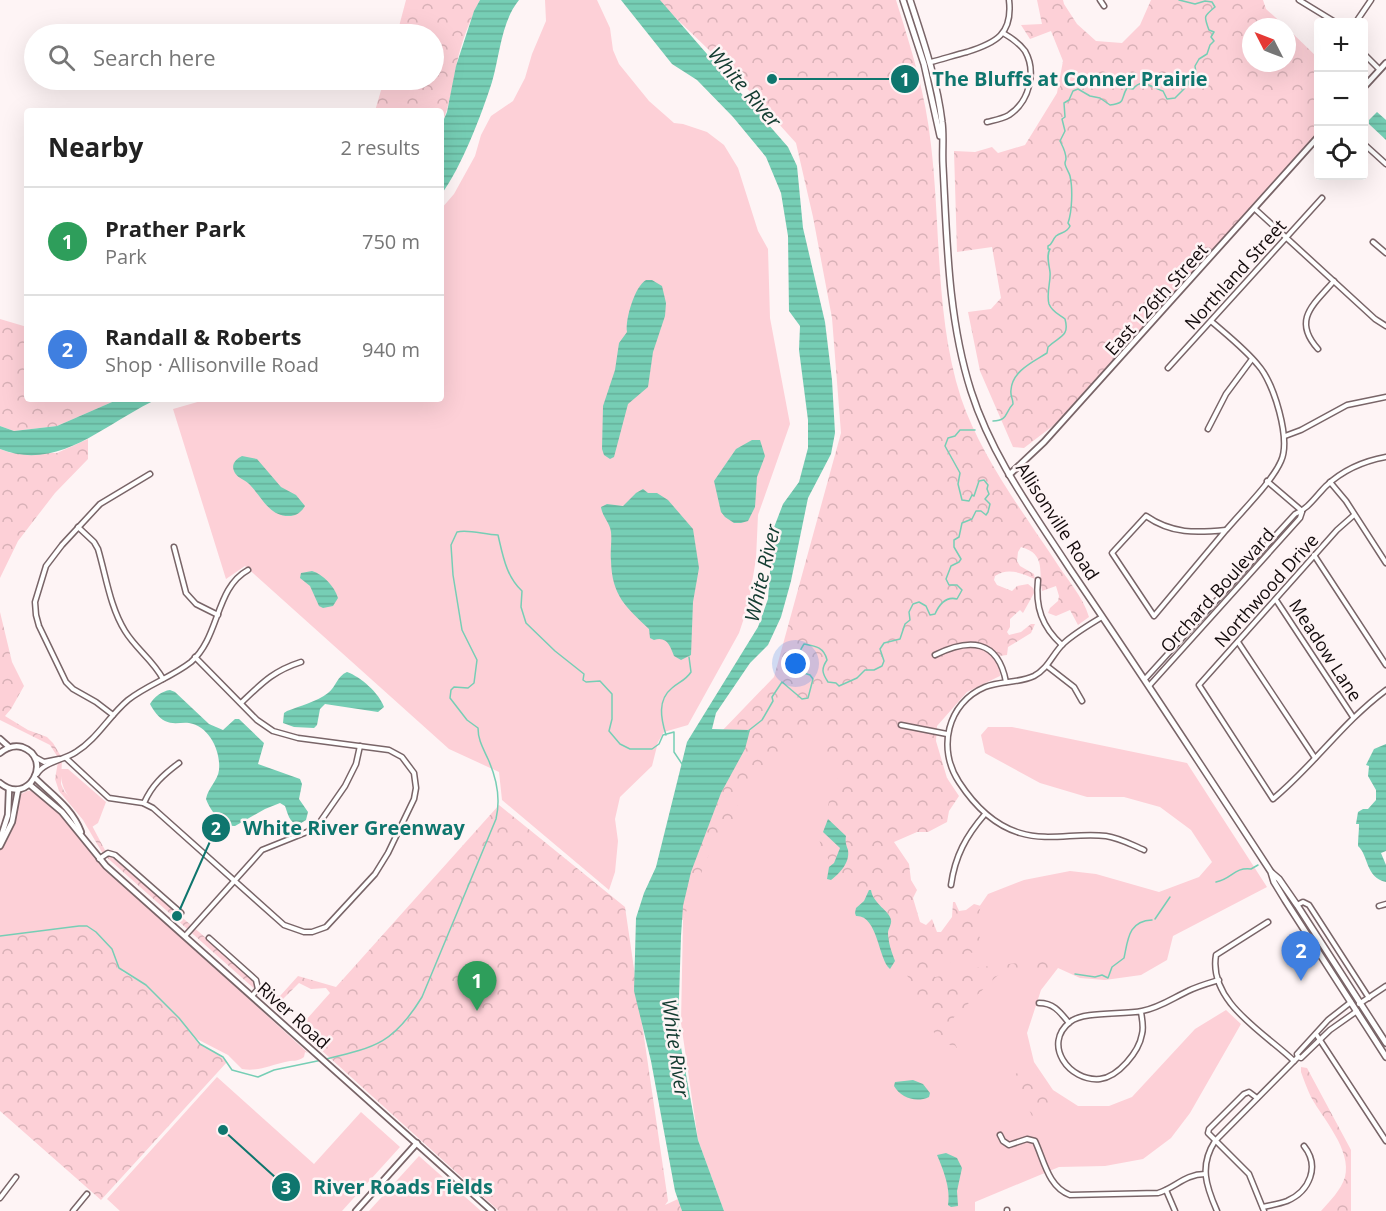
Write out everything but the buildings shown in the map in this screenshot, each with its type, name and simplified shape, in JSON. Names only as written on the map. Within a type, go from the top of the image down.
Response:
[{"type":"main road","name":"Allisonville Road","points":[[903,0],[924,64],[942,141]]},
{"type":"main road","name":"Allisonville Road","points":[[910,0],[931,62],[942,124],[952,305],[959,348],[971,392],[993,445],[1009,475],[1102,617],[1271,872],[1279,879],[1297,905],[1386,1043]]},
{"type":"main road","name":"Allisonville Road","points":[[1271,872],[1274,882],[1386,1057]]},
{"type":"street","points":[[931,62],[995,41],[1004,33],[1010,18],[1009,0]]},
{"type":"street","points":[[1100,0],[1104,6]]},
{"type":"street","points":[[1299,0],[1328,18]]},
{"type":"street","points":[[1359,18],[1371,0]]},
{"type":"street","points":[[987,122],[1004,118],[1013,112],[1023,100],[1030,84],[1031,69],[1025,52],[1018,43],[1004,33]]},
{"type":"street","points":[[1368,58],[1379,69]]},
{"type":"street","points":[[1368,82],[1386,63]]},
{"type":"street","name":"East 126th Street","points":[[1009,475],[1044,442],[1314,142]]},
{"type":"street","points":[[1368,148],[1386,164]]},
{"type":"street","name":"Northland Street","points":[[1168,368],[1322,198]]},
{"type":"street","points":[[1255,209],[1375,319],[1386,326]]},
{"type":"street","points":[[1373,242],[1386,253]]},
{"type":"street","points":[[1318,349],[1306,333],[1305,320],[1311,307],[1334,281]]},
{"type":"street","points":[[1211,321],[1252,359],[1268,381],[1285,436],[1282,460],[1267,481],[1226,530],[1154,616],[1112,553],[1146,516],[1181,532],[1226,530]]},
{"type":"street","points":[[1208,429],[1226,394],[1252,359]]},
{"type":"street","points":[[1285,436],[1347,405],[1386,397]]},
{"type":"street","name":"Orchard Boulevard","points":[[1145,680],[1295,514],[1302,511],[1330,482],[1355,466],[1386,457]]},
{"type":"street","points":[[113,715],[74,690],[66,682],[36,615],[35,602],[46,566],[56,551],[100,504],[150,474]]},
{"type":"street","points":[[1267,481],[1302,511]]},
{"type":"street","points":[[1330,482],[1384,554],[1386,563]]},
{"type":"street","name":"Orchard Boulevard","points":[[1149,686],[1300,518],[1302,511]]},
{"type":"street","name":"Northwood Drive","points":[[1315,758],[1274,799],[1199,685],[1342,524],[1354,515]]},
{"type":"street","points":[[78,527],[98,549],[123,629],[135,645],[156,664],[164,679]]},
{"type":"street","points":[[174,547],[186,593],[196,604],[218,615]]},
{"type":"street","points":[[1314,555],[1386,665]]},
{"type":"street","points":[[0,783],[9,789],[18,790],[30,784],[42,767],[66,758],[86,745],[132,697],[164,679],[195,657],[211,635],[227,594],[242,574],[248,570]]},
{"type":"street","points":[[1038,580],[1037,601],[1041,616],[1051,634],[1062,645]]},
{"type":"street","name":"Meadow Lane","points":[[1276,599],[1353,717]]},
{"type":"street","points":[[1102,617],[1062,645],[1047,666],[1035,676],[988,686],[969,697],[955,713],[947,734],[947,755],[954,775],[985,814],[1004,826],[1030,836],[1049,838],[1107,836],[1144,850]]},
{"type":"street","points":[[1238,642],[1315,758],[1353,717],[1386,690]]},
{"type":"street","points":[[935,655],[960,644],[982,646],[999,660],[1006,682]]},
{"type":"street","points":[[66,758],[109,798],[144,803],[153,808],[278,920],[290,928],[312,932],[326,927],[382,865],[416,793],[414,773],[402,757],[389,750],[280,734],[265,727],[195,657]]},
{"type":"street","points":[[241,704],[270,675],[301,662]]},
{"type":"street","points":[[1047,666],[1074,687],[1082,701]]},
{"type":"street","points":[[900,725],[947,734]]},
{"type":"street","points":[[0,739],[9,747]]},
{"type":"street","points":[[0,753],[9,747],[17,746],[25,748],[45,762],[59,760]]},
{"type":"street","points":[[185,936],[234,880],[267,847],[307,832],[320,822],[345,786],[356,764],[360,746]]},
{"type":"street","points":[[34,756],[37,765],[36,776]]},
{"type":"street","points":[[144,803],[160,778],[178,763]]},
{"type":"street","name":"River Road","points":[[36,776],[75,819],[82,835]]},
{"type":"street","name":"River Road","points":[[30,784],[59,809],[99,859],[492,1211]]},
{"type":"street","points":[[0,840],[8,815],[9,789]]},
{"type":"street","points":[[0,846],[12,822],[18,790]]},
{"type":"street","points":[[951,885],[961,848],[969,833],[985,814]]},
{"type":"street","points":[[99,859],[108,853],[116,855],[181,913]]},
{"type":"street","points":[[1297,905],[1302,902],[1309,905],[1369,998]]},
{"type":"street","points":[[1379,906],[1386,904]]},
{"type":"street","points":[[1268,922],[1216,955],[1216,968],[1219,980],[1236,1010],[1296,1059]]},
{"type":"street","points":[[209,938],[256,980],[258,989],[252,996]]},
{"type":"street","points":[[1141,1011],[1143,1031],[1137,1047],[1117,1071],[1104,1078],[1083,1078],[1063,1062],[1058,1042],[1061,1032],[1069,1023],[1084,1015],[1152,1009],[1194,988],[1219,980]]},
{"type":"street","points":[[1296,1059],[1297,1054],[1330,1018],[1361,1003],[1386,986]]},
{"type":"street","points":[[1039,1003],[1050,1004],[1069,1023]]},
{"type":"street","points":[[1217,1211],[1207,1188],[1204,1174],[1207,1157],[1215,1141],[1296,1059],[1301,1058],[1354,1007]]},
{"type":"street","points":[[1316,1034],[1386,1141]]},
{"type":"street","points":[[1257,1098],[1252,1093],[1246,1093],[1208,1131],[1209,1136],[1249,1174],[1263,1209],[1287,1201],[1308,1183],[1312,1161],[1304,1146]]},
{"type":"street","points":[[1000,1135],[1009,1145],[1027,1139],[1034,1140],[1053,1181],[1060,1190],[1070,1195],[1152,1194],[1166,1190],[1186,1177],[1204,1174]]},
{"type":"street","points":[[356,1211],[417,1143]]},
{"type":"street","points":[[0,1198],[16,1177]]},
{"type":"street","points":[[1166,1190],[1174,1211]]},
{"type":"street","points":[[73,1211],[87,1194]]},
{"type":"green space","points":[[406,0],[480,0],[461,46],[444,117],[444,108],[376,108],[381,90],[444,90],[444,24],[400,24]]},
{"type":"green space","points":[[545,0],[597,0],[610,28],[613,50],[619,64],[649,101],[674,123],[707,132],[724,145],[738,168],[758,231],[768,249],[770,318],[790,424],[758,515],[756,559],[748,606],[739,633],[688,725],[664,732],[658,742],[652,766],[620,797],[615,819],[618,841],[615,872],[609,890],[502,800],[499,772],[449,749],[245,566],[226,579],[173,409],[198,402],[444,402],[444,206],[454,194],[475,156],[481,135],[491,116],[513,101],[525,78],[546,21]]},
{"type":"green space","points":[[657,0],[896,0],[917,72],[929,126],[943,305],[953,367],[961,398],[990,461],[1078,594],[1089,617],[1078,625],[1070,610],[1056,616],[1048,613],[1058,601],[1056,586],[1042,591],[1040,565],[1035,554],[1029,550],[1021,547],[1017,561],[1020,566],[1034,574],[1035,579],[1010,571],[995,576],[994,580],[997,585],[1012,591],[1017,586],[1028,584],[1033,588],[1034,593],[1023,613],[1020,610],[1010,619],[1007,632],[1009,635],[1021,632],[1031,624],[1035,624],[1031,633],[1008,647],[1007,655],[999,656],[1000,676],[967,692],[937,726],[936,741],[947,778],[959,796],[949,811],[947,822],[928,832],[917,832],[894,842],[909,864],[911,880],[917,890],[913,898],[920,922],[926,925],[932,919],[937,932],[941,932],[952,917],[953,902],[959,911],[966,910],[974,904],[981,906],[973,933],[979,936],[986,949],[955,957],[951,962],[933,967],[931,972],[935,977],[981,967],[1056,959],[1039,986],[1031,970],[997,976],[946,1025],[941,1025],[948,1029],[957,1048],[935,1038],[930,1013],[916,1004],[917,989],[897,962],[877,922],[871,902],[835,870],[821,847],[819,838],[824,817],[831,791],[841,773],[841,765],[823,749],[824,728],[814,723],[800,731],[734,796],[741,817],[707,858],[683,920],[673,919],[719,734],[774,677],[841,433],[832,318],[796,143],[734,74]]},
{"type":"green space","points":[[1037,0],[1063,0],[1077,24],[1096,41],[1122,43],[1140,25],[1151,0],[1263,0],[1266,9],[1276,18],[1242,18],[1242,72],[1296,72],[1296,37],[1314,54],[1314,137],[1054,425],[1024,448],[1013,447],[980,371],[968,312],[991,309],[1001,298],[992,247],[957,252],[954,151],[975,152],[992,147],[998,153],[1025,145],[1057,93],[1063,61],[1051,31],[1030,39],[1021,25],[1042,24]]},
{"type":"green space","points":[[0,319],[24,326],[24,402],[112,402],[57,426],[14,431],[0,426]]},
{"type":"green space","points":[[88,439],[88,459],[55,493],[18,541],[0,578],[0,449],[11,453],[57,453]]},
{"type":"green space","points":[[0,612],[12,662],[24,686],[5,716],[28,730],[47,737],[53,743],[62,758],[61,784],[64,791],[88,818],[106,852],[271,994],[280,996],[298,976],[336,987],[499,805],[625,907],[668,1201],[665,1205],[678,1199],[682,1211],[499,1211],[298,1029],[330,993],[326,988],[311,989],[299,983],[282,1000],[267,1000],[103,854],[83,820],[59,791],[55,779],[57,756],[50,745],[0,720]]},
{"type":"green space","points":[[819,710],[925,945],[966,926],[988,894],[1024,880],[1070,871],[1096,874],[1159,892],[1199,877],[1212,862],[1191,830],[1160,807],[1124,797],[1087,797],[1040,783],[985,753],[981,735],[988,727],[1012,727],[1187,763],[1267,887],[1173,936],[1167,960],[1141,975],[1105,980],[1080,978],[1058,968],[1041,990],[1027,1033],[1034,1062],[1053,1090],[1078,1106],[1109,1106],[1132,1097],[1195,1029],[1226,1010],[1241,1024],[1190,1113],[1171,1138],[1143,1159],[1105,1166],[1059,1167],[975,1202],[975,1211],[724,1211],[698,1140],[681,1023],[683,920],[705,848],[741,771]]},
{"type":"green space","points":[[61,769],[68,769],[106,802],[98,823],[92,827],[63,787]]},
{"type":"green space","points":[[33,790],[63,816],[96,859],[308,1053],[305,1052],[304,1057],[297,1060],[259,1069],[242,1069],[228,1055],[193,1037],[179,1018],[146,985],[119,968],[109,946],[87,926],[0,936],[0,849],[12,828],[21,794]]},
{"type":"green space","points":[[87,926],[96,932],[112,949],[116,962],[123,972],[146,985],[179,1018],[193,1037],[227,1062],[101,1200],[0,1111],[0,936]]},
{"type":"green space","points":[[1033,1066],[1051,1108],[1032,1116],[1013,1075]]},
{"type":"green space","points":[[1301,1067],[1307,1068],[1351,1150],[1351,1211],[1321,1211],[1341,1186],[1346,1167],[1335,1135],[1311,1097]]},
{"type":"green space","points":[[217,1077],[314,1164],[361,1112],[400,1147],[342,1211],[120,1211],[107,1199]]},
{"type":"green space","points":[[419,1156],[481,1211],[369,1211]]},
{"type":"water","points":[[480,0],[519,0],[508,18],[492,82],[477,125],[444,190],[444,119],[456,66],[474,11]]},
{"type":"water","name":"White River","points":[[621,0],[660,0],[788,147],[797,166],[803,228],[825,322],[832,380],[835,433],[831,454],[808,498],[781,617],[768,645],[750,663],[716,713],[712,729],[750,730],[745,749],[721,793],[691,872],[683,906],[678,1031],[698,1140],[724,1211],[682,1211],[675,1191],[651,1061],[634,991],[636,918],[656,867],[687,742],[758,627],[768,599],[773,530],[783,504],[799,482],[808,448],[808,420],[799,350],[800,326],[789,311],[788,236],[781,193],[766,157],[733,117],[697,80],[672,64]]},
{"type":"water","points":[[1377,112],[1386,120],[1386,140],[1369,124],[1369,120]]},
{"type":"water","points":[[646,280],[652,280],[662,286],[666,303],[665,316],[653,352],[648,387],[628,404],[614,457],[610,459],[604,455],[602,449],[603,406],[615,370],[619,343],[627,332],[632,303],[638,289]]},
{"type":"water","points":[[112,402],[152,402],[63,450],[22,455],[0,449],[0,426],[14,431],[57,426]]},
{"type":"water","points":[[752,440],[760,440],[765,456],[757,477],[755,507],[748,521],[734,523],[721,512],[714,481],[736,449]]},
{"type":"water","points":[[242,456],[257,459],[281,487],[296,495],[305,506],[303,510],[298,514],[283,516],[271,510],[248,483],[235,473],[234,464]]},
{"type":"water","points":[[643,489],[648,493],[657,493],[668,500],[693,529],[699,568],[693,602],[691,655],[681,660],[674,656],[665,641],[650,638],[649,629],[627,607],[614,583],[611,532],[601,507],[607,504],[623,506]]},
{"type":"water","points":[[312,571],[324,578],[334,590],[338,598],[333,606],[323,608],[319,606],[310,586],[300,578],[301,573]]},
{"type":"water","points":[[347,672],[369,686],[384,707],[378,712],[325,704],[320,709],[317,725],[314,728],[294,727],[283,723],[284,713],[331,691],[341,676]]},
{"type":"water","points":[[170,690],[209,724],[223,730],[235,719],[239,719],[264,743],[258,764],[300,779],[302,784],[299,799],[308,812],[306,820],[298,825],[295,824],[289,817],[285,806],[280,803],[235,826],[226,824],[217,817],[206,799],[219,770],[218,755],[212,740],[196,725],[165,721],[156,714],[150,704],[158,695]]},
{"type":"water","points":[[1386,744],[1386,851],[1381,853],[1386,865],[1386,882],[1374,876],[1358,846],[1359,824],[1356,824],[1358,812],[1368,809],[1376,800],[1376,790],[1368,776],[1369,766],[1366,765],[1374,749]]},
{"type":"water","points":[[828,819],[846,836],[848,850],[846,863],[831,880],[827,879],[829,867],[834,863],[840,848],[823,832]]},
{"type":"water","points":[[869,890],[891,920],[888,936],[895,961],[890,969],[869,922],[856,916],[855,913]]},
{"type":"water","points":[[913,1080],[923,1084],[930,1093],[929,1097],[919,1100],[909,1098],[901,1094],[894,1086],[895,1082]]},
{"type":"water","points":[[946,1153],[957,1158],[962,1168],[957,1191],[958,1206],[948,1205],[947,1186],[937,1155]]},
{"type":"waterway","points":[[993,421],[1004,418],[1013,404],[1011,392],[1015,377],[1047,353],[1048,347],[1062,336],[1066,329],[1065,319],[1052,309],[1048,296],[1050,276],[1048,246],[1056,236],[1070,226],[1068,223],[1072,194],[1071,181],[1065,165],[1065,152],[1060,141],[1065,131],[1062,119],[1065,117],[1064,103],[1069,100],[1073,91],[1078,89],[1110,105],[1115,104],[1121,102],[1127,88],[1133,89],[1140,84],[1147,84],[1163,91],[1167,99],[1175,98],[1188,85],[1188,80],[1194,78],[1192,75],[1196,73],[1195,66],[1199,59],[1207,54],[1214,41],[1211,37],[1214,32],[1209,30],[1206,19],[1215,7],[1212,2],[1205,1],[1195,4],[1179,0]]},
{"type":"waterway","points":[[748,731],[762,720],[773,701],[772,697],[782,682],[802,699],[808,698],[813,679],[810,675],[801,672],[798,661],[804,644],[824,652],[827,660],[823,669],[824,676],[828,682],[839,686],[857,678],[865,670],[874,670],[882,666],[884,661],[880,649],[884,643],[900,639],[905,624],[910,620],[909,612],[913,604],[919,602],[926,606],[930,615],[935,614],[946,600],[957,599],[962,590],[957,585],[949,585],[946,579],[951,566],[961,559],[954,547],[954,540],[959,537],[962,523],[972,519],[976,511],[981,511],[986,515],[990,504],[985,499],[989,494],[988,485],[984,480],[979,481],[974,496],[972,495],[969,501],[962,500],[958,484],[960,473],[945,446],[948,438],[955,436],[960,430],[975,430]]},
{"type":"waterway","points":[[326,1059],[358,1051],[382,1041],[393,1034],[412,1012],[422,997],[496,819],[498,804],[496,781],[480,740],[478,728],[467,720],[450,698],[454,687],[468,688],[474,683],[477,660],[462,630],[453,575],[451,545],[457,532],[498,535],[509,572],[522,591],[521,607],[526,623],[555,651],[584,674],[583,680],[586,682],[600,681],[612,694],[612,719],[609,731],[620,744],[630,749],[652,749],[659,744],[663,735],[674,732],[674,752],[682,764]]},
{"type":"waterway","points":[[666,735],[662,704],[667,693],[691,672],[689,657]]},
{"type":"waterway","points":[[1216,882],[1237,871],[1251,869],[1258,865]]},
{"type":"waterway","points":[[1155,919],[1170,897]]},
{"type":"waterway","points":[[1075,974],[1095,977],[1102,975],[1108,978],[1112,967],[1124,958],[1130,933],[1138,924],[1152,920]]},
{"type":"waterway","points":[[0,936],[87,926],[112,949],[119,968],[146,985],[179,1018],[200,1044],[223,1057],[232,1070],[258,1077],[274,1070],[322,1060]]},
{"type":"place","name":"The Bluffs at Conner Prairie","points":[[772,79]]},
{"type":"place","name":"White River Greenway","points":[[177,916]]},
{"type":"place","name":"Randall & Roberts","points":[[1301,981]]},
{"type":"place","name":"Prather Park","points":[[477,1011]]},
{"type":"place","name":"River Roads Fields","points":[[223,1130]]}]
